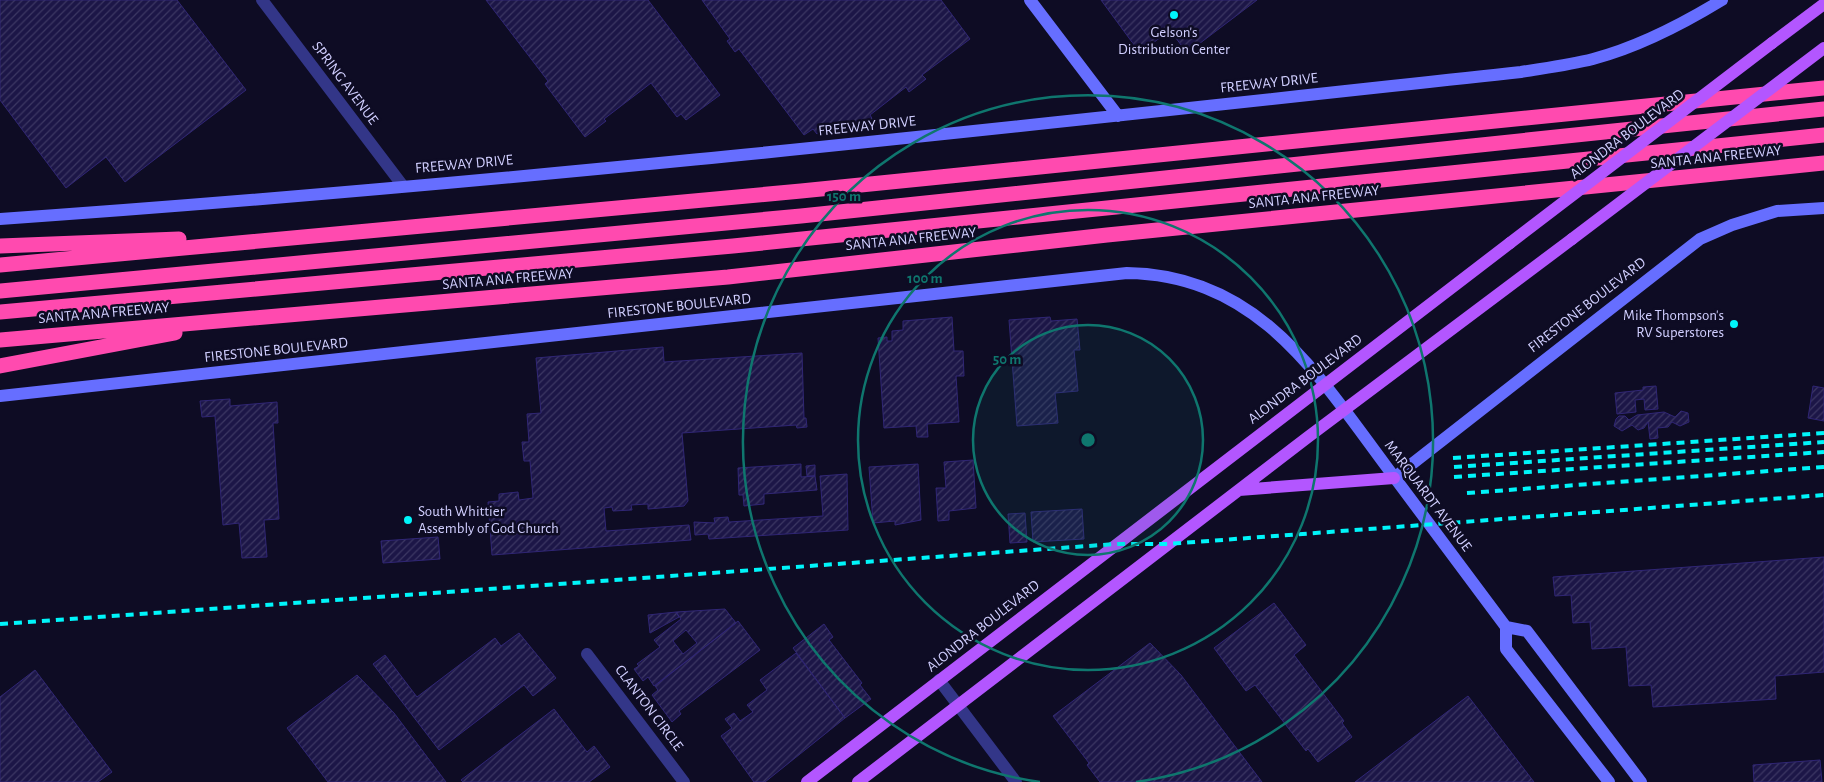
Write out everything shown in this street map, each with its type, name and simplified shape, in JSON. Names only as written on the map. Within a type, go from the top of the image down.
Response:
[{"type":"highway","points":[[0,265],[801,191],[1824,88]]},
{"type":"highway","points":[[0,291],[791,217],[1824,109]]},
{"type":"highway","points":[[0,312],[753,244],[1824,136]]},
{"type":"highway","name":"SANTA ANA FREEWAY","points":[[0,340],[728,278],[1097,236],[1824,163]]},
{"type":"highway","points":[[0,246],[41,242],[308,236]]},
{"type":"highway","points":[[0,366],[253,318]]},
{"type":"main road","name":"ALONDRA BOULEVARD","points":[[806,782],[1324,384],[1824,4]]},
{"type":"main road","points":[[858,782],[1344,410],[1824,48]]},
{"type":"main road","points":[[1239,490],[1394,478]]},
{"type":"street","name":"SPRING AVENUE","points":[[262,0],[403,186]]},
{"type":"street","points":[[1030,0],[1118,116]]},
{"type":"street","name":"FREEWAY DRIVE","points":[[0,219],[150,209],[760,153],[1521,72],[1594,59],[1686,22],[1722,0]]},
{"type":"street","name":"FIRESTONE BOULEVARD","points":[[1394,478],[1700,239],[1732,224],[1777,211],[1824,208]]},
{"type":"street","name":"FIRESTONE BOULEVARD","points":[[0,396],[1127,273],[1179,278],[1203,286],[1229,299],[1255,315],[1279,334],[1324,384]]},
{"type":"street","name":"MARQUARDT AVENUE","points":[[1324,384],[1506,627]]},
{"type":"street","points":[[1609,782],[1506,649],[1506,627],[1527,632],[1641,782]]},
{"type":"street","name":"CLANTON CIRCLE","points":[[587,654],[684,782]]},
{"type":"street","points":[[939,680],[1016,782]]},
{"type":"building","points":[[0,0],[177,0],[246,90],[125,182],[106,157],[66,188],[0,100]]},
{"type":"building","points":[[486,0],[648,0],[720,95],[686,120],[681,114],[677,117],[651,83],[604,119],[606,121],[585,137],[545,84],[548,81]]},
{"type":"building","points":[[702,0],[941,0],[970,39],[922,75],[926,79],[909,92],[906,87],[870,115],[873,120],[867,125],[863,119],[847,131],[842,124],[833,131],[829,125],[817,134],[813,129],[804,135],[739,49],[735,52],[727,41],[730,39]]},
{"type":"building","name":"Gelson's Distribution Center","points":[[1101,0],[1257,0],[1187,53],[1170,30],[1140,53]]},
{"type":"building","points":[[952,317],[954,351],[963,351],[964,376],[956,376],[959,422],[927,424],[928,437],[917,437],[916,426],[884,428],[878,338],[887,337],[887,341],[892,341],[892,331],[903,330],[903,321]]},
{"type":"building","points":[[1050,317],[1051,321],[1077,319],[1080,350],[1074,350],[1078,391],[1055,393],[1058,423],[1017,426],[1009,320]]},
{"type":"building","points":[[663,347],[664,362],[802,353],[804,418],[806,418],[807,427],[797,428],[796,425],[682,433],[688,501],[684,506],[648,509],[648,504],[631,505],[632,510],[613,511],[612,507],[604,508],[606,531],[689,525],[691,540],[492,555],[488,502],[499,501],[499,494],[518,492],[519,500],[533,498],[530,461],[524,461],[522,442],[529,442],[527,414],[541,413],[536,358]]},
{"type":"building","points":[[1656,386],[1658,409],[1645,410],[1644,399],[1635,400],[1636,412],[1617,414],[1615,393],[1643,390],[1643,387]]},
{"type":"building","points":[[1813,386],[1824,388],[1824,421],[1808,418]]},
{"type":"building","points":[[230,399],[230,406],[277,402],[278,423],[273,423],[279,519],[264,520],[267,557],[242,558],[239,523],[223,525],[215,416],[202,417],[200,401]]},
{"type":"building","points":[[1681,411],[1688,413],[1689,422],[1680,426],[1672,422],[1668,427],[1657,428],[1658,438],[1650,439],[1648,422],[1644,428],[1638,430],[1632,425],[1622,431],[1614,426],[1619,416],[1625,416],[1629,420],[1637,415],[1664,412],[1675,417]]},
{"type":"building","points":[[973,460],[976,508],[949,511],[949,520],[938,521],[936,488],[946,488],[944,462]]},
{"type":"building","points":[[801,464],[801,477],[815,476],[817,490],[764,494],[764,504],[744,506],[743,495],[739,495],[738,468]]},
{"type":"building","points":[[918,464],[921,520],[895,525],[895,521],[873,523],[869,467]]},
{"type":"building","points":[[815,465],[815,476],[807,476],[806,466]]},
{"type":"building","points":[[847,474],[848,530],[709,539],[708,534],[695,535],[694,522],[715,523],[714,518],[728,517],[729,522],[823,516],[820,476]]},
{"type":"building","points":[[1082,509],[1084,539],[1033,542],[1031,512]]},
{"type":"building","points":[[1025,513],[1027,542],[1010,543],[1008,514]]},
{"type":"building","points":[[438,537],[440,559],[383,563],[381,541]]},
{"type":"building","points":[[1824,557],[1824,672],[1775,676],[1776,699],[1653,707],[1651,685],[1629,686],[1626,647],[1592,649],[1590,622],[1573,623],[1571,595],[1555,596],[1553,577]]},
{"type":"building","points":[[1274,603],[1306,645],[1294,655],[1344,721],[1342,723],[1352,737],[1318,762],[1308,749],[1306,751],[1255,685],[1246,691],[1214,648]]},
{"type":"building","points":[[725,609],[736,623],[654,686],[648,677],[643,681],[634,669],[639,666],[637,664],[660,647],[654,640],[681,619],[676,612]],"holes":[[[686,630],[697,643],[683,654],[673,641]]]},
{"type":"building","points":[[676,612],[679,617],[650,633],[648,615]]},
{"type":"building","points":[[738,621],[760,650],[679,711],[681,714],[672,722],[652,695],[658,690],[655,686]]},
{"type":"building","points":[[824,624],[833,637],[829,640],[862,683],[860,685],[871,699],[845,718],[793,648]]},
{"type":"building","points":[[519,633],[556,678],[533,696],[524,685],[439,750],[373,664],[385,655],[417,697],[495,638],[501,646]]},
{"type":"building","points":[[1150,643],[1181,675],[1262,782],[1100,782],[1087,765],[1089,763],[1053,716]]},
{"type":"building","points":[[796,653],[845,718],[765,782],[754,782],[721,736],[732,728],[725,719],[734,713],[740,721],[753,712],[747,705],[767,690],[760,680]]},
{"type":"building","points":[[35,670],[112,772],[98,782],[0,782],[0,697]]},
{"type":"building","points":[[357,675],[394,713],[446,782],[328,782],[287,728]]},
{"type":"building","points":[[1468,696],[1534,782],[1355,782]]},
{"type":"building","points":[[554,709],[587,752],[594,746],[610,767],[589,782],[463,782],[461,780]]},
{"type":"building","points":[[1820,760],[1822,782],[1754,782],[1753,765]]},
{"type":"railway","points":[[1453,458],[1824,433]]},
{"type":"railway","points":[[1454,467],[1824,442]]},
{"type":"railway","points":[[1454,477],[1824,452]]},
{"type":"railway","points":[[1467,493],[1824,467]]},
{"type":"railway","points":[[0,624],[1116,544],[1168,544],[1824,495]]},
{"type":"place","name":"Gelson's Distribution Center","points":[[1174,15]]},
{"type":"place","name":"Mike Thompson's RV Superstores","points":[[1734,324]]},
{"type":"place","name":"South Whittier Assembly of God Church","points":[[408,520]]}]
